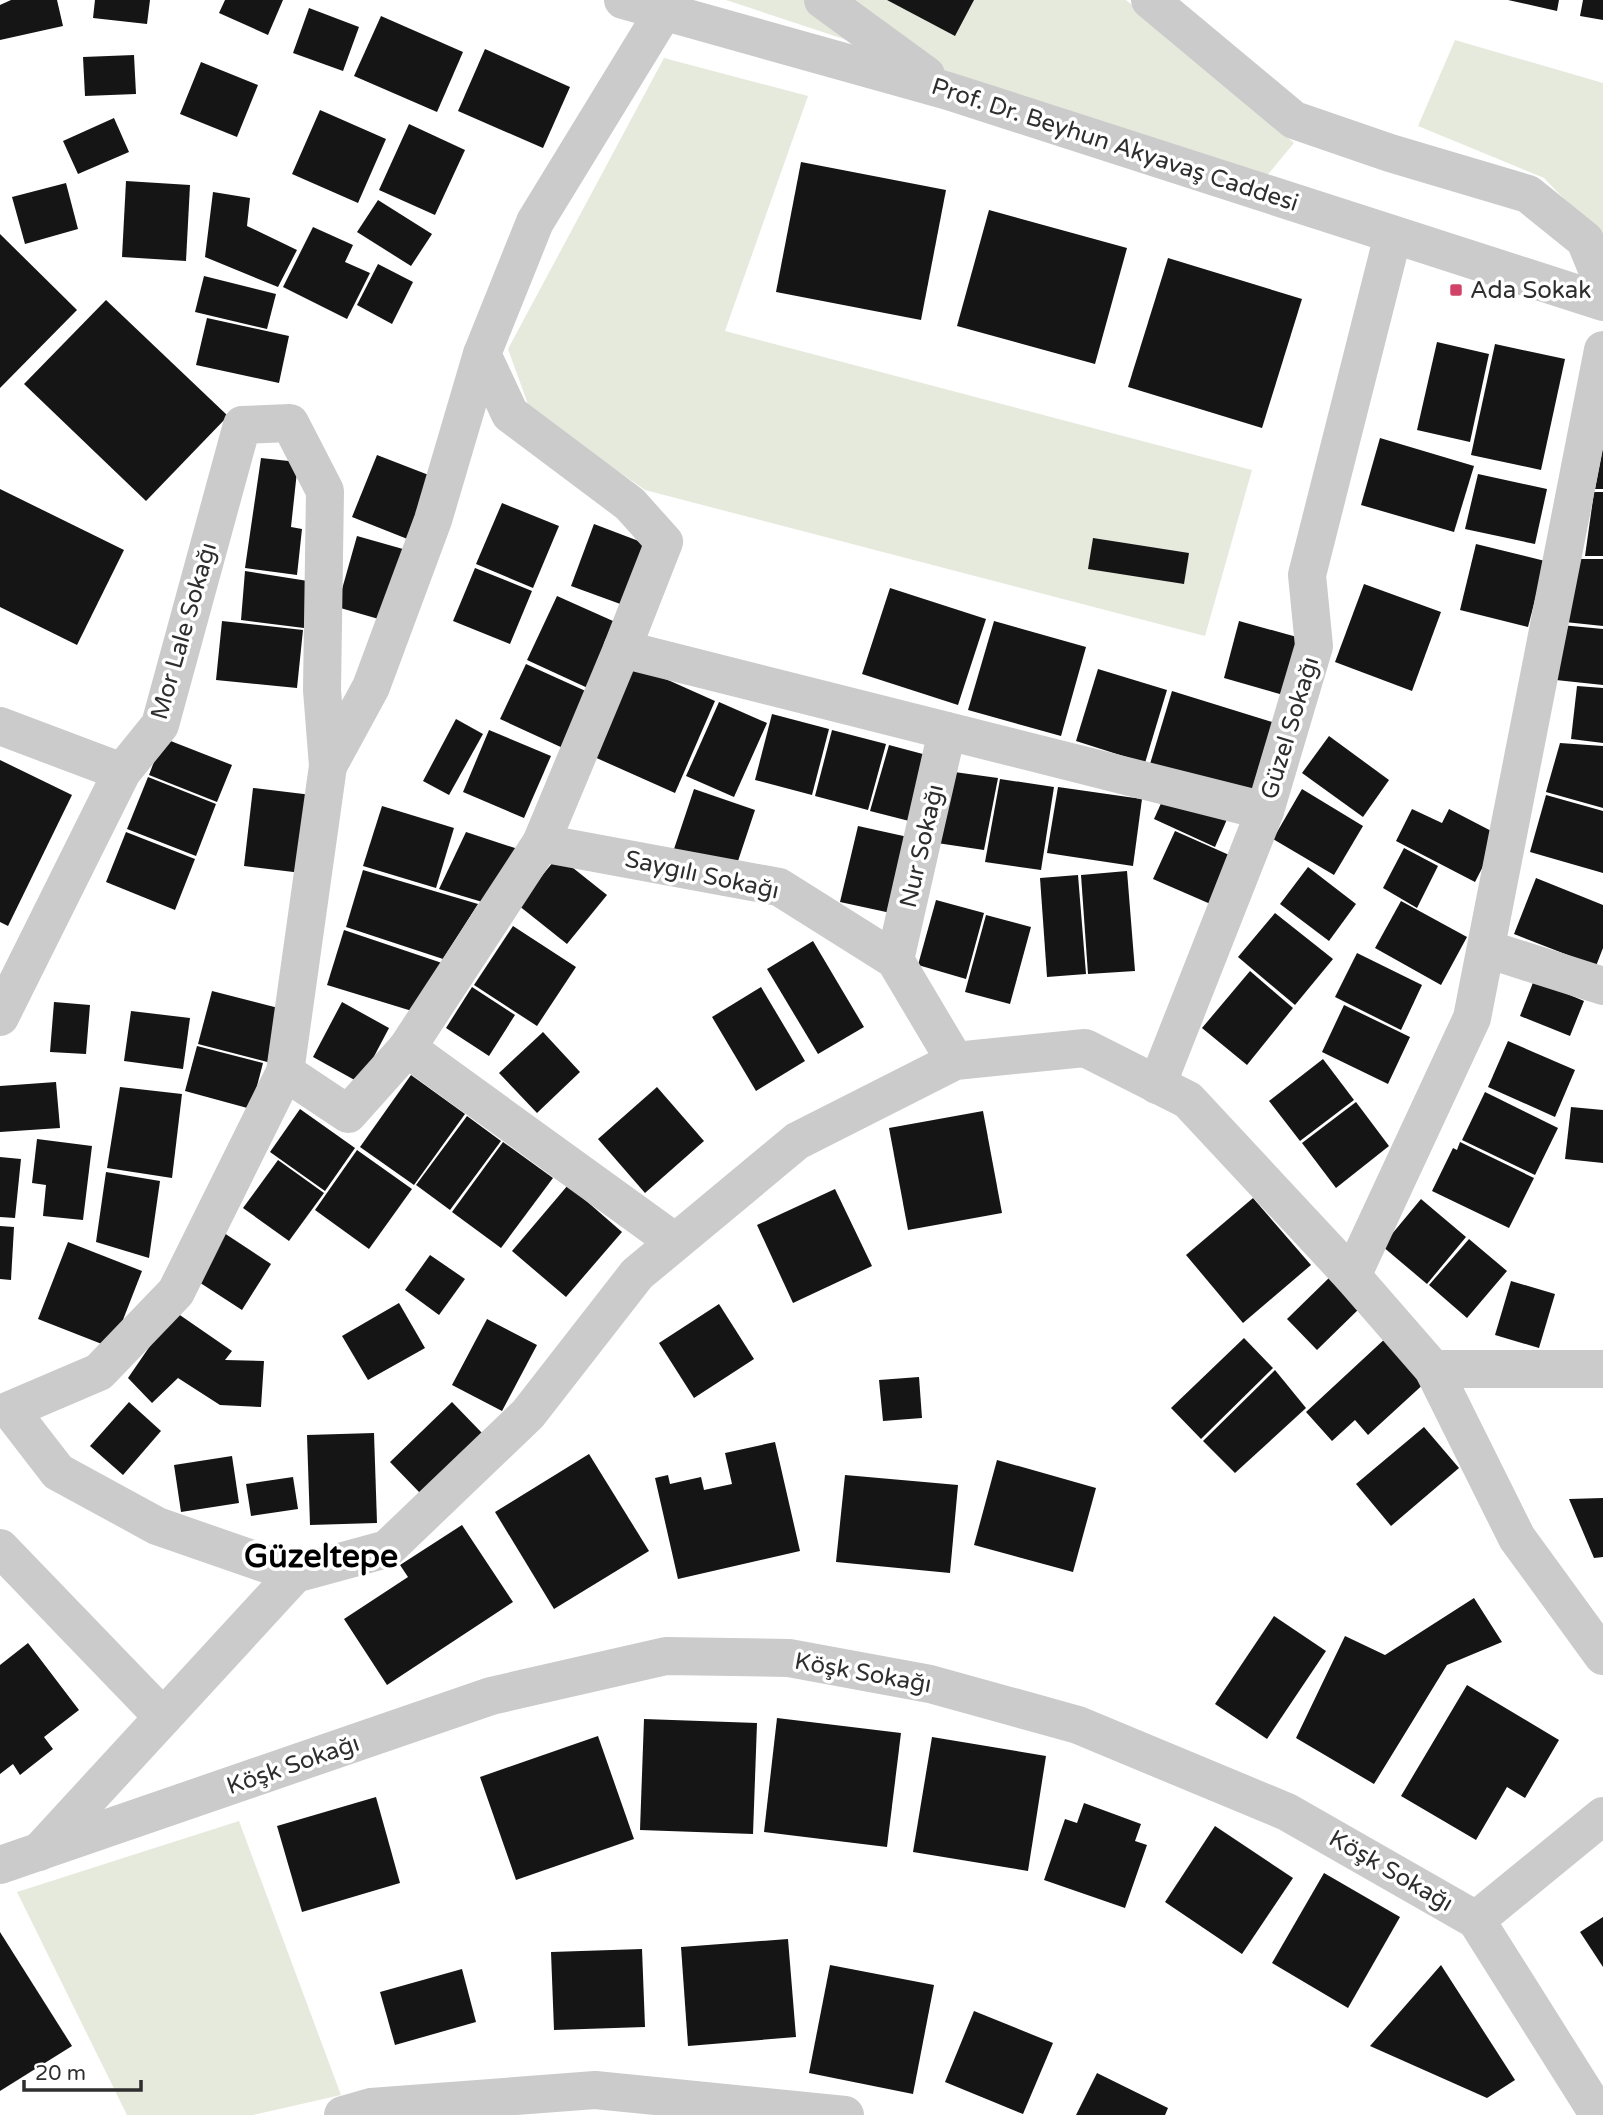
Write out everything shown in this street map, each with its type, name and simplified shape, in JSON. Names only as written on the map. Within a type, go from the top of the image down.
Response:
[{"type":"street","name":"Prof. Dr. Beyhun Akyavaş Caddesi","points":[[623,0],[948,90],[1603,302]]},
{"type":"street","points":[[823,0],[948,90]]},
{"type":"street","points":[[1150,0],[1294,120],[1390,153],[1528,194],[1585,240],[1603,284]]},
{"type":"street","points":[[295,1574],[158,1526],[58,1472],[10,1410],[99,1372],[176,1292],[285,1072],[328,766],[371,687],[433,520],[482,354],[535,222],[664,11]]},
{"type":"street","name":"Güzel Sokağı","points":[[1157,1085],[1265,811],[1314,646],[1307,575],[1393,235]]},
{"type":"street","points":[[1352,1276],[1472,1018],[1603,350]]},
{"type":"street","points":[[285,1072],[348,1114],[407,1048],[541,843],[664,542],[630,504],[510,414],[482,354]]},
{"type":"street","name":"Mor Lale Sokağı","points":[[0,1017],[122,772],[160,724],[242,425],[290,424],[324,491],[322,690],[328,766]]},
{"type":"street","points":[[622,649],[1265,811]]},
{"type":"street","points":[[0,726],[122,772]]},
{"type":"street","name":"Nur Sokağı","points":[[895,960],[947,731]]},
{"type":"street","name":"Saygılı Sokağı","points":[[541,843],[779,887],[895,960],[955,1061]]},
{"type":"street","points":[[1487,949],[1603,986]]},
{"type":"street","points":[[407,1048],[675,1242]]},
{"type":"street","points":[[39,1852],[295,1574],[387,1549],[528,1414],[638,1274],[675,1242],[797,1140],[955,1061],[1085,1048],[1188,1100],[1352,1276],[1433,1369],[1517,1538],[1603,1656]]},
{"type":"street","points":[[1433,1369],[1603,1369]]},
{"type":"street","points":[[0,1548],[163,1717]]},
{"type":"street","name":"Köşk Sokağı","points":[[0,1865],[491,1696],[666,1656],[789,1658],[930,1684],[1078,1725],[1287,1812],[1476,1920],[1597,2112]]},
{"type":"street","points":[[1476,1920],[1603,1816]]},
{"type":"street","points":[[343,2115],[371,2108],[595,2090],[845,2115]]},
{"type":"shaded area","points":[[726,0],[1126,0],[1294,143],[1265,178]]},
{"type":"shaded area","points":[[1455,40],[1603,83],[1603,240],[1544,178],[1418,126]]},
{"type":"shaded area","points":[[664,58],[808,96],[725,331],[1252,470],[1205,636],[645,490],[530,410],[508,349]]},
{"type":"shaded area","points":[[239,1821],[341,2095],[253,2115],[127,2115],[17,1892]]},
{"type":"building","points":[[11,0],[57,0],[63,26],[0,40],[0,5]]},
{"type":"building","points":[[95,0],[150,0],[147,24],[93,18]]},
{"type":"building","points":[[225,0],[283,0],[268,35],[219,13]]},
{"type":"building","points":[[887,0],[974,0],[955,36]]},
{"type":"building","points":[[1508,0],[1559,0],[1557,11]]},
{"type":"building","points":[[1583,0],[1603,0],[1603,20],[1580,16]]},
{"type":"building","points":[[309,8],[359,27],[343,71],[293,53]]},
{"type":"building","points":[[381,16],[463,52],[437,112],[354,76]]},
{"type":"building","points":[[485,49],[570,87],[543,148],[458,111]]},
{"type":"building","points":[[134,55],[136,94],[85,96],[83,57]]},
{"type":"building","points":[[201,62],[258,85],[237,137],[180,114]]},
{"type":"building","points":[[320,110],[386,139],[358,203],[292,174]]},
{"type":"building","points":[[114,118],[129,152],[78,174],[63,141]]},
{"type":"building","points":[[409,124],[465,150],[435,215],[379,190]]},
{"type":"building","points":[[801,162],[946,190],[921,320],[776,292]]},
{"type":"building","points":[[126,181],[190,185],[186,261],[122,257]]},
{"type":"building","points":[[66,183],[78,229],[25,244],[12,197]]},
{"type":"building","points":[[213,192],[250,198],[247,226],[297,250],[278,287],[205,257]]},
{"type":"building","points":[[378,200],[432,234],[411,266],[357,232]]},
{"type":"building","points":[[989,210],[1127,248],[1095,364],[957,326]]},
{"type":"building","points":[[313,227],[353,245],[345,262],[370,273],[347,319],[283,287]]},
{"type":"building","points":[[0,234],[77,310],[0,388]]},
{"type":"building","points":[[1168,258],[1302,299],[1262,428],[1128,387]]},
{"type":"building","points":[[378,264],[413,282],[392,324],[357,305]]},
{"type":"building","points":[[204,276],[276,294],[267,329],[195,312]]},
{"type":"building","points":[[106,300],[228,416],[146,501],[24,384]]},
{"type":"building","points":[[207,318],[289,336],[279,383],[196,365]]},
{"type":"building","points":[[1437,342],[1489,354],[1470,442],[1417,430]]},
{"type":"building","points":[[1495,344],[1565,359],[1541,470],[1471,455]]},
{"type":"building","points":[[1380,438],[1474,466],[1454,532],[1361,505]]},
{"type":"building","points":[[1603,447],[1603,489],[1595,489]]},
{"type":"building","points":[[377,455],[439,479],[415,542],[352,517]]},
{"type":"building","points":[[261,458],[298,462],[291,527],[302,529],[297,575],[245,568]]},
{"type":"building","points":[[1478,474],[1547,489],[1535,544],[1465,529]]},
{"type":"building","points":[[0,489],[124,550],[77,645],[0,607]]},
{"type":"building","points":[[1594,492],[1603,492],[1603,556],[1585,556]]},
{"type":"building","points":[[502,503],[559,526],[533,588],[476,564]]},
{"type":"building","points":[[594,524],[657,548],[634,609],[571,586]]},
{"type":"building","points":[[357,536],[410,551],[389,622],[337,607]]},
{"type":"building","points":[[1093,538],[1189,553],[1184,584],[1088,569]]},
{"type":"building","points":[[1476,544],[1545,561],[1528,627],[1460,610]]},
{"type":"building","points":[[1571,559],[1603,559],[1603,626],[1565,622]]},
{"type":"building","points":[[475,568],[532,591],[510,644],[453,621]]},
{"type":"building","points":[[245,571],[308,581],[304,628],[241,620]]},
{"type":"building","points":[[1364,584],[1441,612],[1412,691],[1335,662]]},
{"type":"building","points":[[890,588],[986,619],[958,705],[862,674]]},
{"type":"building","points":[[557,596],[622,625],[592,690],[527,660]]},
{"type":"building","points":[[222,621],[303,630],[297,688],[216,680]]},
{"type":"building","points":[[994,621],[1086,647],[1061,736],[968,710]]},
{"type":"building","points":[[1239,621],[1304,639],[1287,696],[1224,678]]},
{"type":"building","points":[[1561,625],[1603,629],[1603,685],[1556,680]]},
{"type":"building","points":[[526,664],[590,693],[565,749],[500,719]]},
{"type":"building","points":[[632,664],[715,701],[675,793],[592,756]]},
{"type":"building","points":[[1098,669],[1167,690],[1145,763],[1076,741]]},
{"type":"building","points":[[1577,686],[1603,688],[1603,743],[1571,739]]},
{"type":"building","points":[[1172,691],[1282,725],[1259,797],[1150,764]]},
{"type":"building","points":[[719,702],[767,723],[734,797],[686,776]]},
{"type":"building","points":[[772,714],[829,729],[812,795],[755,780]]},
{"type":"building","points":[[456,719],[483,734],[449,795],[423,781]]},
{"type":"building","points":[[489,730],[551,756],[524,818],[463,792]]},
{"type":"building","points":[[832,730],[886,744],[868,810],[815,796]]},
{"type":"building","points":[[1329,736],[1389,780],[1363,817],[1302,773]]},
{"type":"building","points":[[163,738],[232,765],[217,802],[149,775]]},
{"type":"building","points":[[1560,743],[1603,746],[1603,808],[1546,792]]},
{"type":"building","points":[[889,745],[934,757],[917,823],[870,811]]},
{"type":"building","points":[[0,760],[72,795],[8,926],[0,922]]},
{"type":"building","points":[[947,771],[998,778],[984,850],[937,843]]},
{"type":"building","points":[[148,777],[216,804],[196,856],[127,829]]},
{"type":"building","points":[[1000,779],[1054,787],[1041,870],[985,862]]},
{"type":"building","points":[[1058,787],[1142,799],[1133,866],[1047,853]]},
{"type":"building","points":[[253,788],[320,796],[310,874],[244,866]]},
{"type":"building","points":[[694,789],[755,810],[735,870],[674,849]]},
{"type":"building","points":[[1302,789],[1363,826],[1334,875],[1273,839]]},
{"type":"building","points":[[1167,790],[1228,817],[1215,847],[1154,819]]},
{"type":"building","points":[[1546,795],[1603,811],[1603,873],[1530,852]]},
{"type":"building","points":[[382,806],[454,828],[436,888],[363,866]]},
{"type":"building","points":[[1412,809],[1442,823],[1449,809],[1499,835],[1475,882],[1396,841]]},
{"type":"building","points":[[858,826],[917,839],[900,915],[840,902]]},
{"type":"building","points":[[1175,831],[1236,858],[1215,906],[1153,879]]},
{"type":"building","points":[[126,832],[195,859],[175,910],[106,882]]},
{"type":"building","points":[[466,832],[518,849],[489,904],[439,889]]},
{"type":"building","points":[[1404,848],[1438,866],[1417,908],[1383,888]]},
{"type":"building","points":[[558,856],[607,895],[567,944],[518,905]]},
{"type":"building","points":[[1308,867],[1356,904],[1329,941],[1280,904]]},
{"type":"building","points":[[363,870],[478,904],[443,959],[346,927]]},
{"type":"building","points":[[1127,871],[1135,971],[1088,974],[1081,875]]},
{"type":"building","points":[[1078,875],[1086,974],[1047,977],[1040,878]]},
{"type":"building","points":[[1536,878],[1603,905],[1603,948],[1596,966],[1514,934]]},
{"type":"building","points":[[936,900],[984,913],[966,979],[918,965]]},
{"type":"building","points":[[1401,901],[1467,937],[1441,985],[1375,948]]},
{"type":"building","points":[[1275,913],[1333,959],[1295,1005],[1238,957]]},
{"type":"building","points":[[986,915],[1031,927],[1010,1004],[965,992]]},
{"type":"building","points":[[513,926],[576,967],[537,1026],[474,985]]},
{"type":"building","points":[[344,930],[442,963],[412,1011],[327,985]]},
{"type":"building","points":[[813,941],[864,1027],[818,1054],[767,969]]},
{"type":"building","points":[[1357,953],[1422,985],[1401,1030],[1335,997]]},
{"type":"building","points":[[1250,971],[1293,1008],[1247,1065],[1202,1028]]},
{"type":"building","points":[[1534,980],[1584,1001],[1570,1036],[1520,1016]]},
{"type":"building","points":[[472,987],[515,1015],[489,1056],[446,1028]]},
{"type":"building","points":[[761,987],[805,1061],[756,1091],[712,1017]]},
{"type":"building","points":[[212,991],[290,1011],[275,1064],[198,1044]]},
{"type":"building","points":[[54,1002],[90,1005],[86,1054],[50,1052]]},
{"type":"building","points":[[342,1002],[389,1028],[360,1083],[313,1057]]},
{"type":"building","points":[[1344,1005],[1410,1037],[1388,1084],[1322,1052]]},
{"type":"building","points":[[131,1011],[190,1018],[183,1069],[124,1061]]},
{"type":"building","points":[[543,1032],[580,1072],[537,1113],[499,1073]]},
{"type":"building","points":[[1508,1041],[1575,1070],[1555,1117],[1488,1087]]},
{"type":"building","points":[[197,1046],[263,1063],[251,1109],[185,1091]]},
{"type":"building","points":[[1323,1059],[1354,1100],[1300,1141],[1269,1101]]},
{"type":"building","points":[[411,1075],[465,1114],[414,1185],[360,1147]]},
{"type":"building","points":[[56,1082],[60,1128],[0,1132],[0,1086]]},
{"type":"building","points":[[120,1087],[182,1094],[172,1178],[107,1168]]},
{"type":"building","points":[[657,1087],[704,1141],[645,1193],[598,1139]]},
{"type":"building","points":[[1485,1092],[1558,1128],[1535,1175],[1462,1140]]},
{"type":"building","points":[[1356,1102],[1389,1146],[1336,1188],[1302,1143]]},
{"type":"building","points":[[1571,1107],[1603,1110],[1603,1163],[1565,1159]]},
{"type":"building","points":[[300,1109],[355,1148],[325,1191],[270,1152]]},
{"type":"building","points":[[983,1111],[1002,1213],[908,1230],[889,1128]]},
{"type":"building","points":[[467,1116],[501,1141],[450,1210],[416,1185]]},
{"type":"building","points":[[37,1139],[92,1146],[83,1220],[43,1216],[46,1185],[32,1183]]},
{"type":"building","points":[[503,1142],[553,1178],[501,1248],[452,1212]]},
{"type":"building","points":[[1460,1142],[1534,1178],[1509,1228],[1432,1191],[1453,1148],[1457,1150]]},
{"type":"building","points":[[357,1150],[412,1189],[369,1249],[315,1210]]},
{"type":"building","points":[[0,1157],[21,1159],[15,1218],[0,1217]]},
{"type":"building","points":[[278,1160],[324,1193],[289,1241],[243,1208]]},
{"type":"building","points":[[106,1172],[160,1181],[149,1258],[96,1242]]},
{"type":"building","points":[[568,1185],[622,1232],[566,1297],[512,1251]]},
{"type":"building","points":[[835,1189],[872,1266],[793,1303],[757,1225]]},
{"type":"building","points":[[1253,1198],[1311,1265],[1243,1323],[1186,1255]]},
{"type":"building","points":[[1421,1199],[1466,1237],[1427,1284],[1382,1246]]},
{"type":"building","points":[[0,1226],[14,1227],[11,1280],[0,1279]]},
{"type":"building","points":[[218,1229],[271,1264],[242,1310],[188,1275]]},
{"type":"building","points":[[1469,1239],[1507,1271],[1467,1318],[1429,1285]]},
{"type":"building","points":[[68,1242],[142,1271],[112,1348],[38,1319]]},
{"type":"building","points":[[430,1255],[465,1279],[439,1315],[405,1290]]},
{"type":"building","points":[[1335,1272],[1365,1303],[1317,1350],[1287,1319]]},
{"type":"building","points":[[1511,1281],[1555,1294],[1539,1348],[1495,1335]]},
{"type":"building","points":[[399,1303],[425,1348],[368,1380],[342,1336]]},
{"type":"building","points":[[719,1304],[754,1359],[694,1398],[659,1343]]},
{"type":"building","points":[[174,1311],[232,1351],[225,1360],[264,1361],[261,1407],[220,1405],[178,1378],[152,1403],[128,1378]]},
{"type":"building","points":[[487,1319],[537,1345],[502,1411],[452,1385]]},
{"type":"building","points":[[1388,1336],[1428,1380],[1368,1435],[1355,1420],[1332,1441],[1306,1412]]},
{"type":"building","points":[[1244,1338],[1273,1368],[1201,1439],[1171,1408]]},
{"type":"building","points":[[1275,1370],[1306,1408],[1235,1473],[1203,1441]]},
{"type":"building","points":[[919,1377],[922,1418],[883,1421],[879,1380]]},
{"type":"building","points":[[129,1402],[161,1431],[123,1475],[90,1446]]},
{"type":"building","points":[[452,1402],[482,1433],[420,1493],[390,1462]]},
{"type":"building","points":[[1424,1427],[1459,1468],[1391,1526],[1356,1484]]},
{"type":"building","points":[[374,1433],[377,1523],[310,1525],[307,1435]]},
{"type":"building","points":[[775,1442],[800,1551],[678,1579],[655,1478],[668,1475],[670,1484],[701,1477],[704,1490],[732,1484],[725,1453]]},
{"type":"building","points":[[589,1454],[649,1551],[554,1609],[495,1512]]},
{"type":"building","points":[[232,1456],[239,1503],[181,1512],[174,1465]]},
{"type":"building","points":[[997,1460],[1096,1488],[1073,1572],[974,1545]]},
{"type":"building","points":[[845,1475],[958,1485],[950,1573],[836,1562]]},
{"type":"building","points":[[293,1477],[298,1509],[251,1516],[246,1484]]},
{"type":"building","points":[[1603,1498],[1603,1557],[1594,1558],[1569,1499]]},
{"type":"building","points":[[462,1525],[513,1602],[387,1685],[344,1619],[408,1577],[400,1565]]},
{"type":"building","points":[[1474,1598],[1502,1642],[1447,1665],[1374,1784],[1296,1738],[1345,1636],[1385,1655]]},
{"type":"building","points":[[1274,1616],[1326,1651],[1267,1739],[1215,1704]]},
{"type":"building","points":[[28,1643],[79,1710],[44,1737],[53,1749],[20,1775],[13,1764],[0,1774],[0,1665]]},
{"type":"building","points":[[1467,1685],[1559,1740],[1525,1798],[1507,1787],[1476,1840],[1401,1796]]},
{"type":"building","points":[[777,1718],[901,1733],[887,1847],[764,1832]]},
{"type":"building","points":[[644,1719],[757,1723],[753,1834],[640,1830]]},
{"type":"building","points":[[598,1736],[634,1839],[516,1880],[480,1777]]},
{"type":"building","points":[[932,1737],[1046,1756],[1028,1871],[913,1852]]},
{"type":"building","points":[[376,1797],[400,1883],[302,1912],[277,1826]]},
{"type":"building","points":[[1084,1803],[1141,1824],[1135,1841],[1147,1845],[1125,1908],[1044,1880],[1065,1819],[1077,1823]]},
{"type":"building","points":[[1215,1826],[1293,1878],[1242,1954],[1165,1902]]},
{"type":"building","points":[[1324,1873],[1400,1917],[1348,2008],[1272,1963]]},
{"type":"building","points":[[1603,1917],[1603,1967],[1580,1932]]},
{"type":"building","points":[[0,1932],[72,2046],[0,2091]]},
{"type":"building","points":[[788,1939],[796,2037],[688,2046],[681,1947]]},
{"type":"building","points":[[642,1949],[645,2027],[554,2030],[551,1952]]},
{"type":"building","points":[[830,1965],[934,1985],[913,2094],[809,2073]]},
{"type":"building","points":[[1441,1965],[1515,2080],[1487,2098],[1370,2046]]},
{"type":"building","points":[[462,1969],[476,2022],[395,2045],[380,1992]]},
{"type":"building","points":[[974,2011],[1053,2043],[1023,2114],[945,2082]]},
{"type":"building","points":[[1097,2073],[1168,2108],[1165,2115],[1076,2115]]},
{"type":"place","name":"Ada Sokak","points":[[1456,290]]},
{"type":"district","name":"Güzeltepe","points":[[321,1557]]}]
